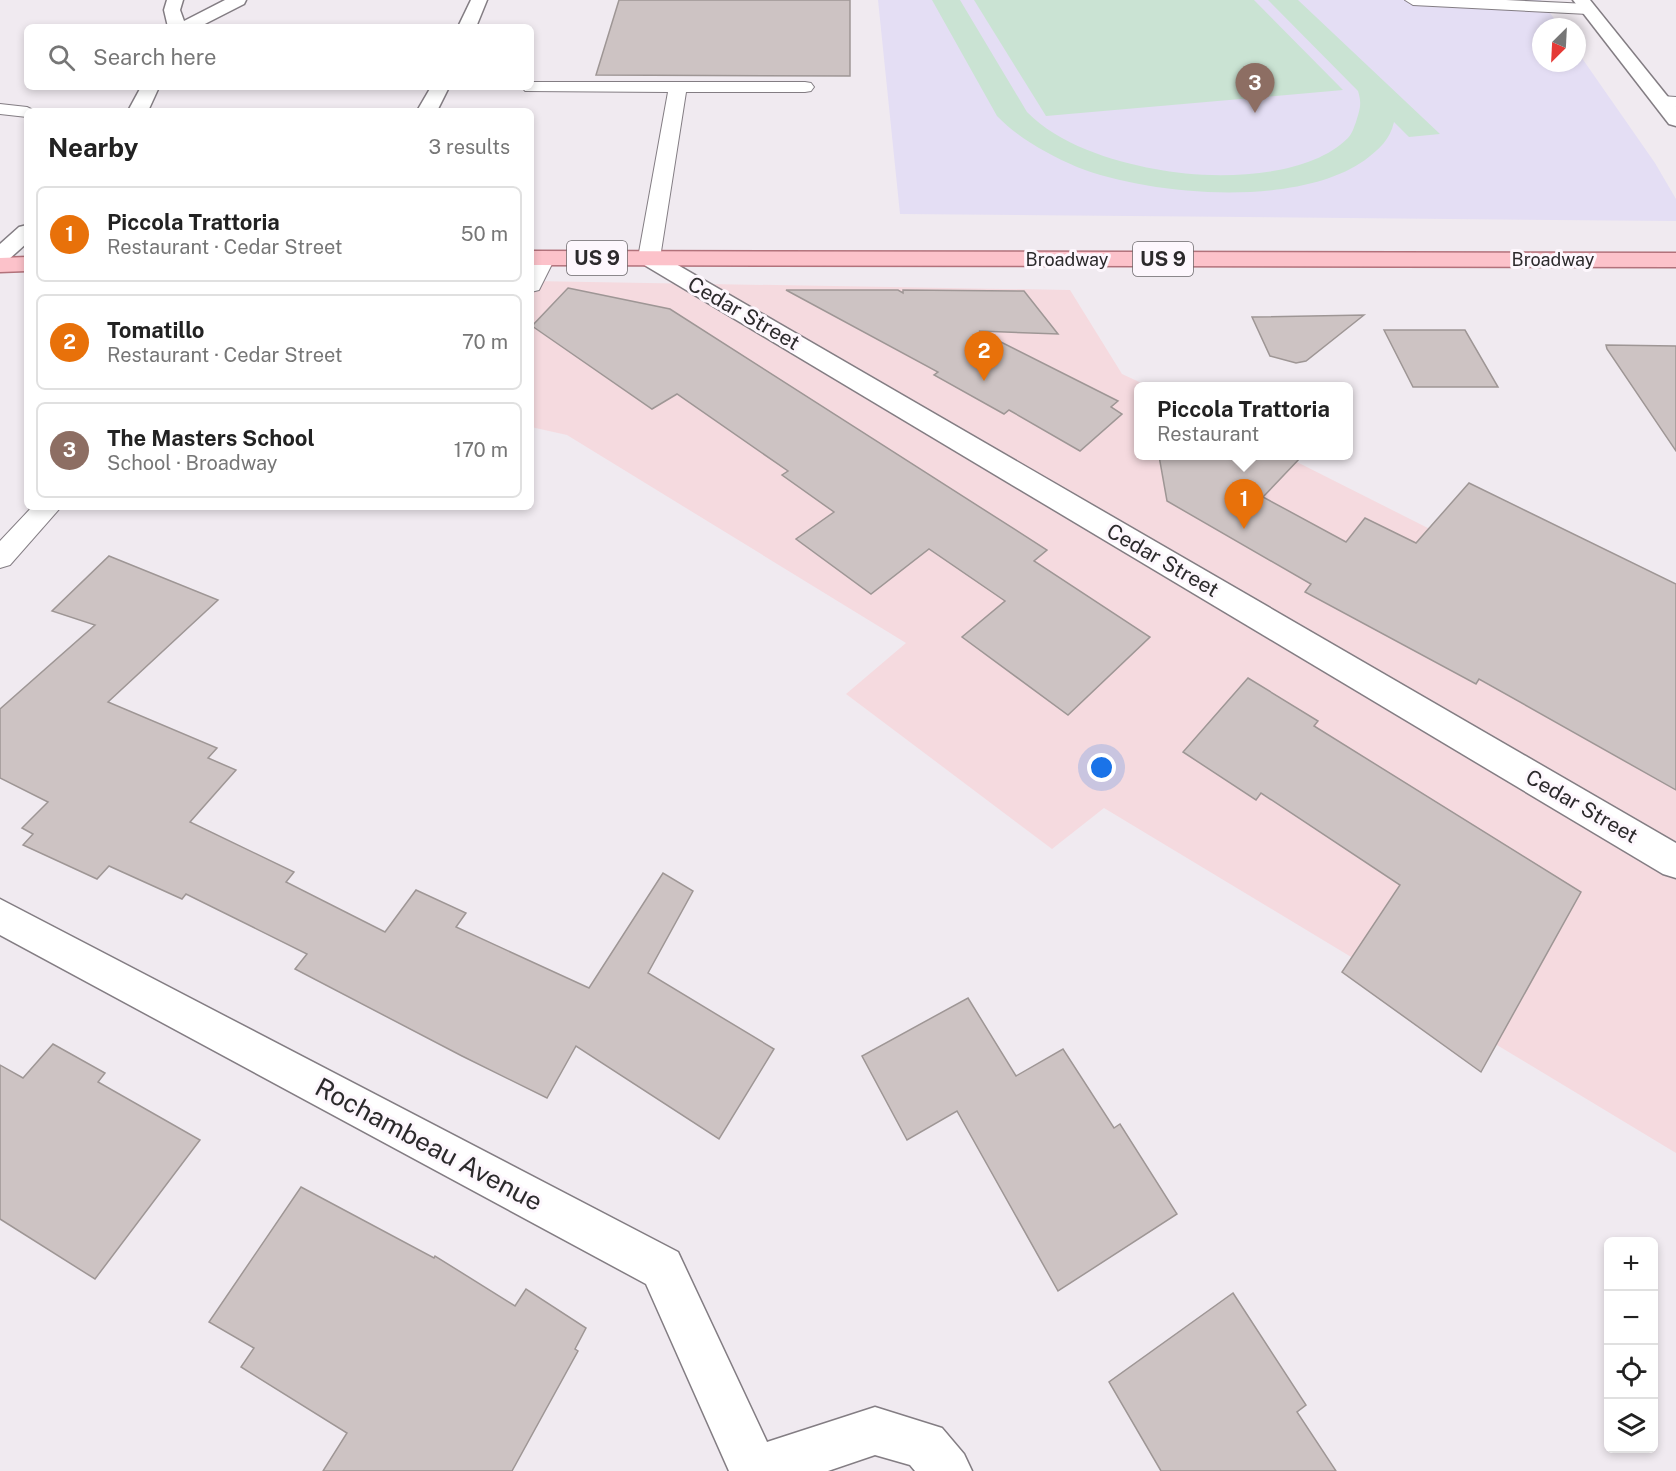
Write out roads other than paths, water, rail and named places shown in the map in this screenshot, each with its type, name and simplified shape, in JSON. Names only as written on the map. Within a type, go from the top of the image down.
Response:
[{"type":"main road","name":"Broadway","points":[[538,258],[1676,260]]},
{"type":"main road","points":[[0,265],[24,264]]},
{"type":"street","points":[[175,0],[171,10],[176,24]]},
{"type":"street","points":[[192,24],[238,0]]},
{"type":"street","points":[[468,24],[479,0]]},
{"type":"street","points":[[1585,4],[1668,101],[1676,120]]},
{"type":"street","points":[[140,108],[148,90]]},
{"type":"street","points":[[429,108],[438,90]]},
{"type":"street","points":[[0,255],[24,235]]},
{"type":"street","name":"Cedar Street","points":[[649,258],[1676,862]]},
{"type":"street","name":"Rochambeau Avenue","points":[[0,916],[662,1268],[755,1470]]},
{"type":"street","points":[[755,1470],[875,1431],[925,1445],[947,1471]]},
{"type":"lane","points":[[1413,0],[1585,4]]},
{"type":"lane","points":[[534,87],[805,87]]},
{"type":"lane","points":[[649,258],[678,87]]},
{"type":"lane","points":[[0,109],[24,112]]},
{"type":"lane","points":[[534,273],[538,258]]},
{"type":"lane","points":[[0,558],[45,510]]},
{"type":"place","name":"The Masters School","points":[[1255,113]]},
{"type":"place","name":"Tomatillo","points":[[984,381]]},
{"type":"place","name":"Piccola Trattoria","points":[[1244,529]]}]
